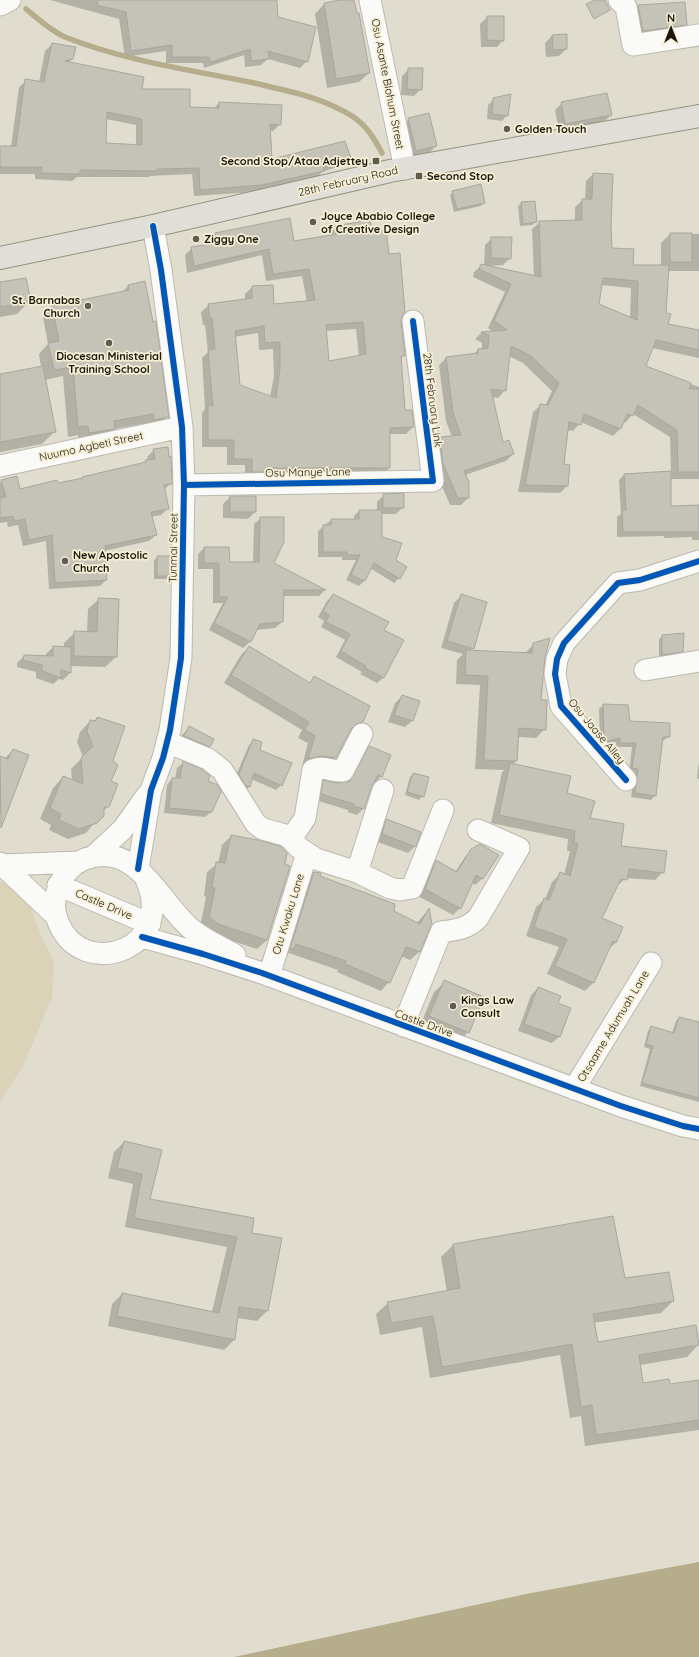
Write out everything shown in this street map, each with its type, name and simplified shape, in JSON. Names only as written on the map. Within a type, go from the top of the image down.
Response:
[{"type":"main road","name":"28th February Road","points":[[0,258],[153,226],[405,169],[699,116]]},
{"type":"street","points":[[0,5],[10,0]]},
{"type":"street","name":"Osu Asante Blohum Street","points":[[370,0],[405,169]]},
{"type":"street","points":[[619,0],[626,7],[633,45],[699,35]]},
{"type":"street","name":"Tunmai Street","points":[[58,885],[67,872],[86,859],[123,829],[150,790],[163,758],[167,742],[181,658],[184,485],[182,427],[161,270],[153,226]]},
{"type":"street","name":"28th February Link","points":[[414,321],[434,481]]},
{"type":"street","name":"Nuumo Agbeti Street","points":[[0,466],[182,427]]},
{"type":"street","name":"Osu Manye Lane","points":[[184,485],[434,481]]},
{"type":"street","name":"Osu Jaase Alley","points":[[626,780],[561,706],[555,674],[557,659],[564,643],[618,583],[640,580],[699,561]]},
{"type":"street","points":[[645,670],[699,661]]},
{"type":"street","points":[[291,839],[304,818],[313,770],[322,768],[338,771],[343,770],[362,734]]},
{"type":"street","points":[[167,742],[208,759],[222,770],[256,824],[263,829],[285,835],[298,847],[316,859],[357,872],[390,888],[400,890],[412,888],[443,810]]},
{"type":"street","name":"Tunmai Street","points":[[142,873],[150,790]]},
{"type":"street","points":[[357,872],[383,790]]},
{"type":"street","points":[[403,1026],[441,932],[463,929],[471,925],[478,918],[519,848],[478,830]]},
{"type":"street","name":"Otu Kwaku Lane","points":[[266,975],[307,853]]},
{"type":"street","points":[[1,864],[118,857],[142,873],[152,892],[154,908],[146,930],[131,946],[118,952],[103,954],[88,951],[74,944],[62,931],[55,915],[54,900],[58,885]]},
{"type":"street","points":[[1,864],[55,915]]},
{"type":"street","name":"Castle Drive","points":[[142,873],[189,928],[266,975]]},
{"type":"street","name":"Castle Drive","points":[[58,885],[146,930],[203,954],[266,975],[574,1089],[683,1126],[699,1129]]},
{"type":"street","name":"Otsaame Adumuah Lane","points":[[574,1089],[651,963]]},
{"type":"shaded area","points":[[0,881],[25,891],[42,938],[54,961],[52,997],[23,1066],[0,1102]]},
{"type":"shaded area","points":[[699,1562],[699,1657],[234,1657],[526,1594]]},
{"type":"building","points":[[98,0],[277,0],[278,17],[316,27],[308,62],[268,51],[269,59],[251,61],[250,49],[211,62],[209,57],[172,57],[172,45],[131,51],[126,12],[97,5]]},
{"type":"building","points":[[340,0],[354,0],[357,13],[359,13],[370,73],[336,79],[324,3]]},
{"type":"building","points":[[595,0],[605,0],[610,10],[594,19],[586,4]]},
{"type":"building","points":[[685,2],[687,25],[643,31],[638,5]]},
{"type":"building","points":[[487,16],[504,16],[504,41],[487,40]]},
{"type":"building","points":[[567,34],[567,49],[553,50],[552,35]]},
{"type":"building","points":[[52,43],[76,47],[73,59],[65,61],[144,77],[142,89],[190,89],[190,107],[219,108],[219,102],[282,105],[281,125],[270,124],[272,159],[345,141],[351,158],[323,167],[324,171],[262,185],[200,190],[199,168],[157,169],[157,171],[80,170],[80,174],[41,173],[42,167],[0,167],[0,146],[16,146],[25,79],[44,82]],"holes":[[[107,112],[142,119],[142,145],[106,143]]]},
{"type":"building","points":[[408,68],[423,68],[422,90],[407,89]]},
{"type":"building","points":[[607,93],[612,115],[565,124],[561,102]]},
{"type":"building","points":[[511,94],[508,116],[492,114],[493,98]]},
{"type":"building","points":[[429,113],[437,146],[416,151],[408,118]]},
{"type":"building","points":[[593,173],[613,174],[611,226],[612,248],[634,249],[633,265],[669,265],[666,313],[671,314],[668,324],[699,330],[699,350],[656,340],[646,366],[691,383],[689,389],[699,389],[699,472],[678,472],[677,430],[638,405],[633,416],[627,414],[621,429],[584,414],[581,425],[569,422],[564,464],[570,465],[568,486],[525,485],[540,404],[548,405],[559,383],[531,356],[511,346],[506,391],[491,389],[503,442],[509,440],[514,454],[464,471],[469,482],[469,498],[458,498],[443,464],[440,437],[461,435],[453,413],[446,357],[478,353],[478,349],[488,348],[489,335],[481,332],[507,330],[494,321],[511,284],[479,269],[481,264],[541,277],[539,221],[582,220],[582,199],[592,199]],"holes":[[[603,278],[638,281],[637,320],[599,304]]]},
{"type":"building","points":[[481,184],[485,203],[457,209],[452,191]]},
{"type":"building","points":[[535,201],[537,222],[523,224],[521,202]]},
{"type":"building","points":[[290,218],[294,241],[337,234],[335,226],[370,220],[372,232],[386,230],[389,254],[400,253],[405,312],[401,322],[405,356],[401,356],[405,410],[412,410],[414,427],[390,428],[390,468],[272,468],[272,472],[252,472],[252,459],[234,459],[234,440],[208,440],[208,405],[213,406],[208,350],[215,349],[212,318],[210,318],[208,304],[252,298],[252,286],[273,285],[274,304],[315,300],[309,269],[273,274],[269,249],[194,266],[191,247],[217,243],[215,233]],"holes":[[[363,322],[366,354],[329,361],[326,325]],[[264,326],[265,343],[280,342],[280,368],[276,398],[240,385],[235,331]]]},
{"type":"building","points":[[670,233],[692,233],[692,262],[670,262]]},
{"type":"building","points":[[491,237],[512,237],[511,259],[491,258]]},
{"type":"building","points":[[26,278],[31,301],[0,307],[0,282]]},
{"type":"building","points":[[145,281],[153,322],[156,321],[169,417],[154,420],[153,414],[114,421],[115,429],[89,433],[88,426],[78,427],[73,367],[54,370],[48,343],[59,341],[52,306],[129,290],[128,285]]},
{"type":"building","points":[[43,366],[56,432],[0,442],[0,374]]},
{"type":"building","points":[[168,447],[169,457],[171,456],[172,484],[164,485],[169,509],[151,512],[157,535],[105,546],[107,580],[55,583],[52,535],[29,540],[25,519],[15,521],[13,516],[0,518],[0,498],[6,497],[1,480],[17,476],[20,489],[57,480],[58,483],[146,462],[145,460],[155,459],[153,449]]},
{"type":"building","points":[[671,471],[671,506],[699,505],[699,532],[623,532],[622,510],[626,510],[624,474]]},
{"type":"building","points":[[404,493],[404,508],[383,508],[383,494]]},
{"type":"building","points":[[230,496],[256,496],[256,512],[230,512]]},
{"type":"building","points":[[359,510],[382,510],[382,537],[402,543],[396,560],[407,567],[400,579],[374,563],[365,581],[351,575],[360,555],[347,555],[347,552],[323,552],[323,525],[331,525],[331,519],[359,519]]},
{"type":"building","points":[[260,517],[284,517],[284,542],[274,563],[326,590],[284,590],[283,622],[260,624],[251,642],[214,623],[228,597],[219,597],[219,563],[204,563],[204,547],[229,547],[230,562],[259,562]]},
{"type":"building","points":[[157,556],[171,556],[170,576],[157,576]]},
{"type":"building","points":[[333,594],[389,622],[384,630],[404,640],[384,678],[365,668],[366,666],[341,651],[350,634],[326,622],[329,615],[323,611]]},
{"type":"building","points":[[461,594],[487,602],[474,649],[447,641]]},
{"type":"building","points":[[98,598],[119,599],[117,657],[74,656],[74,631],[97,632]]},
{"type":"building","points":[[684,633],[683,652],[662,655],[662,635]]},
{"type":"building","points":[[550,638],[545,657],[541,700],[547,700],[546,730],[519,728],[517,761],[484,760],[488,676],[465,675],[466,650],[532,653],[533,643]]},
{"type":"building","points":[[53,646],[71,647],[71,673],[61,670],[61,678],[42,671],[42,665],[23,660],[24,655],[53,656]]},
{"type":"building","points":[[249,646],[310,683],[314,676],[370,706],[363,722],[356,724],[351,729],[336,758],[321,756],[308,759],[315,736],[305,730],[309,722],[231,675]]},
{"type":"building","points":[[402,695],[420,701],[413,721],[394,715]]},
{"type":"building","points":[[603,704],[628,705],[630,721],[670,723],[670,737],[663,737],[656,796],[635,793],[638,769],[632,768],[636,743],[620,743],[620,738],[607,741],[604,737]]},
{"type":"building","points":[[97,717],[125,726],[113,761],[118,765],[111,781],[118,784],[109,807],[104,807],[104,816],[97,823],[79,829],[59,820],[61,814],[50,808],[63,776],[83,784],[81,758],[93,746],[87,731],[90,720],[96,721]]},
{"type":"building","points":[[189,726],[214,739],[210,747],[184,736]]},
{"type":"building","points":[[253,739],[262,742],[260,750],[292,763],[282,786],[254,773],[250,787],[245,785],[239,774]]},
{"type":"building","points":[[369,746],[391,755],[382,777],[378,775],[372,786],[364,809],[353,806],[354,804],[321,794],[323,780],[339,783],[350,781]]},
{"type":"building","points":[[13,749],[29,755],[1,828],[0,756],[8,759]]},
{"type":"building","points":[[183,761],[202,769],[210,776],[208,781],[218,785],[221,792],[212,812],[169,808],[172,778],[180,778]]},
{"type":"building","points":[[510,763],[571,776],[567,793],[595,801],[590,818],[624,824],[621,846],[667,851],[664,873],[629,869],[627,880],[621,879],[602,918],[623,927],[616,943],[613,941],[594,983],[555,966],[567,939],[534,927],[544,898],[549,900],[560,872],[570,876],[578,843],[574,843],[575,831],[499,815]]},
{"type":"building","points":[[413,773],[429,777],[424,797],[407,792]]},
{"type":"building","points":[[386,819],[421,832],[416,847],[382,834]]},
{"type":"building","points":[[231,835],[280,846],[287,853],[285,864],[290,866],[267,940],[218,924],[209,917],[215,888],[212,887],[216,862],[225,863]]},
{"type":"building","points":[[480,844],[499,855],[483,879],[476,875],[461,909],[425,889],[436,860],[457,872],[471,849]]},
{"type":"building","points":[[314,872],[321,873],[320,876],[395,904],[394,911],[420,924],[429,908],[432,924],[420,952],[406,947],[390,983],[345,964],[346,961],[296,944],[294,949],[290,948]]},
{"type":"building","points":[[444,980],[484,997],[469,1033],[429,1016]]},
{"type":"building","points":[[538,987],[561,996],[558,1003],[571,1008],[560,1037],[524,1024]]},
{"type":"building","points":[[679,1017],[699,1022],[699,1098],[642,1083],[653,1046],[646,1044],[651,1026],[674,1033]]},
{"type":"building","points":[[124,1141],[162,1150],[150,1199],[254,1218],[252,1233],[282,1238],[268,1311],[239,1307],[235,1340],[117,1316],[122,1293],[219,1313],[237,1237],[134,1218],[142,1174],[117,1168]]},
{"type":"building","points":[[613,1216],[625,1278],[669,1272],[674,1301],[593,1314],[598,1342],[696,1325],[699,1345],[639,1355],[643,1383],[669,1379],[670,1384],[699,1380],[699,1420],[596,1435],[592,1405],[581,1407],[572,1344],[442,1367],[433,1316],[391,1323],[387,1302],[460,1288],[453,1244]]},
{"type":"waterway","points":[[26,9],[55,32],[88,45],[135,59],[254,83],[317,99],[341,109],[361,123],[373,137],[382,153]]},
{"type":"cycle path","points":[[138,869],[151,790],[163,758],[170,730],[181,658],[184,485],[182,427],[161,270],[153,226]]},
{"type":"cycle path","points":[[184,485],[433,481],[413,321]]},
{"type":"cycle path","points":[[626,780],[561,706],[555,674],[557,659],[564,643],[618,583],[640,580],[699,561]]},
{"type":"cycle path","points":[[142,937],[203,954],[262,973],[621,1106],[683,1126],[699,1129]]},
{"type":"place","name":"Golden Touch","points":[[507,129]]},
{"type":"place","name":"Second Stop/Ataa Adjettey","points":[[376,161]]},
{"type":"place","name":"Second Stop","points":[[419,176]]},
{"type":"place","name":"Joyce Ababio College of Creative Design","points":[[313,222]]},
{"type":"place","name":"Ziggy One","points":[[196,239]]},
{"type":"place","name":"St. Barnabas Church","points":[[88,306]]},
{"type":"place","name":"Diocesan Ministerial Training School","points":[[109,343]]},
{"type":"place","name":"New Apostolic Church","points":[[65,561]]},
{"type":"place","name":"Kings Law Consult","points":[[453,1006]]}]
